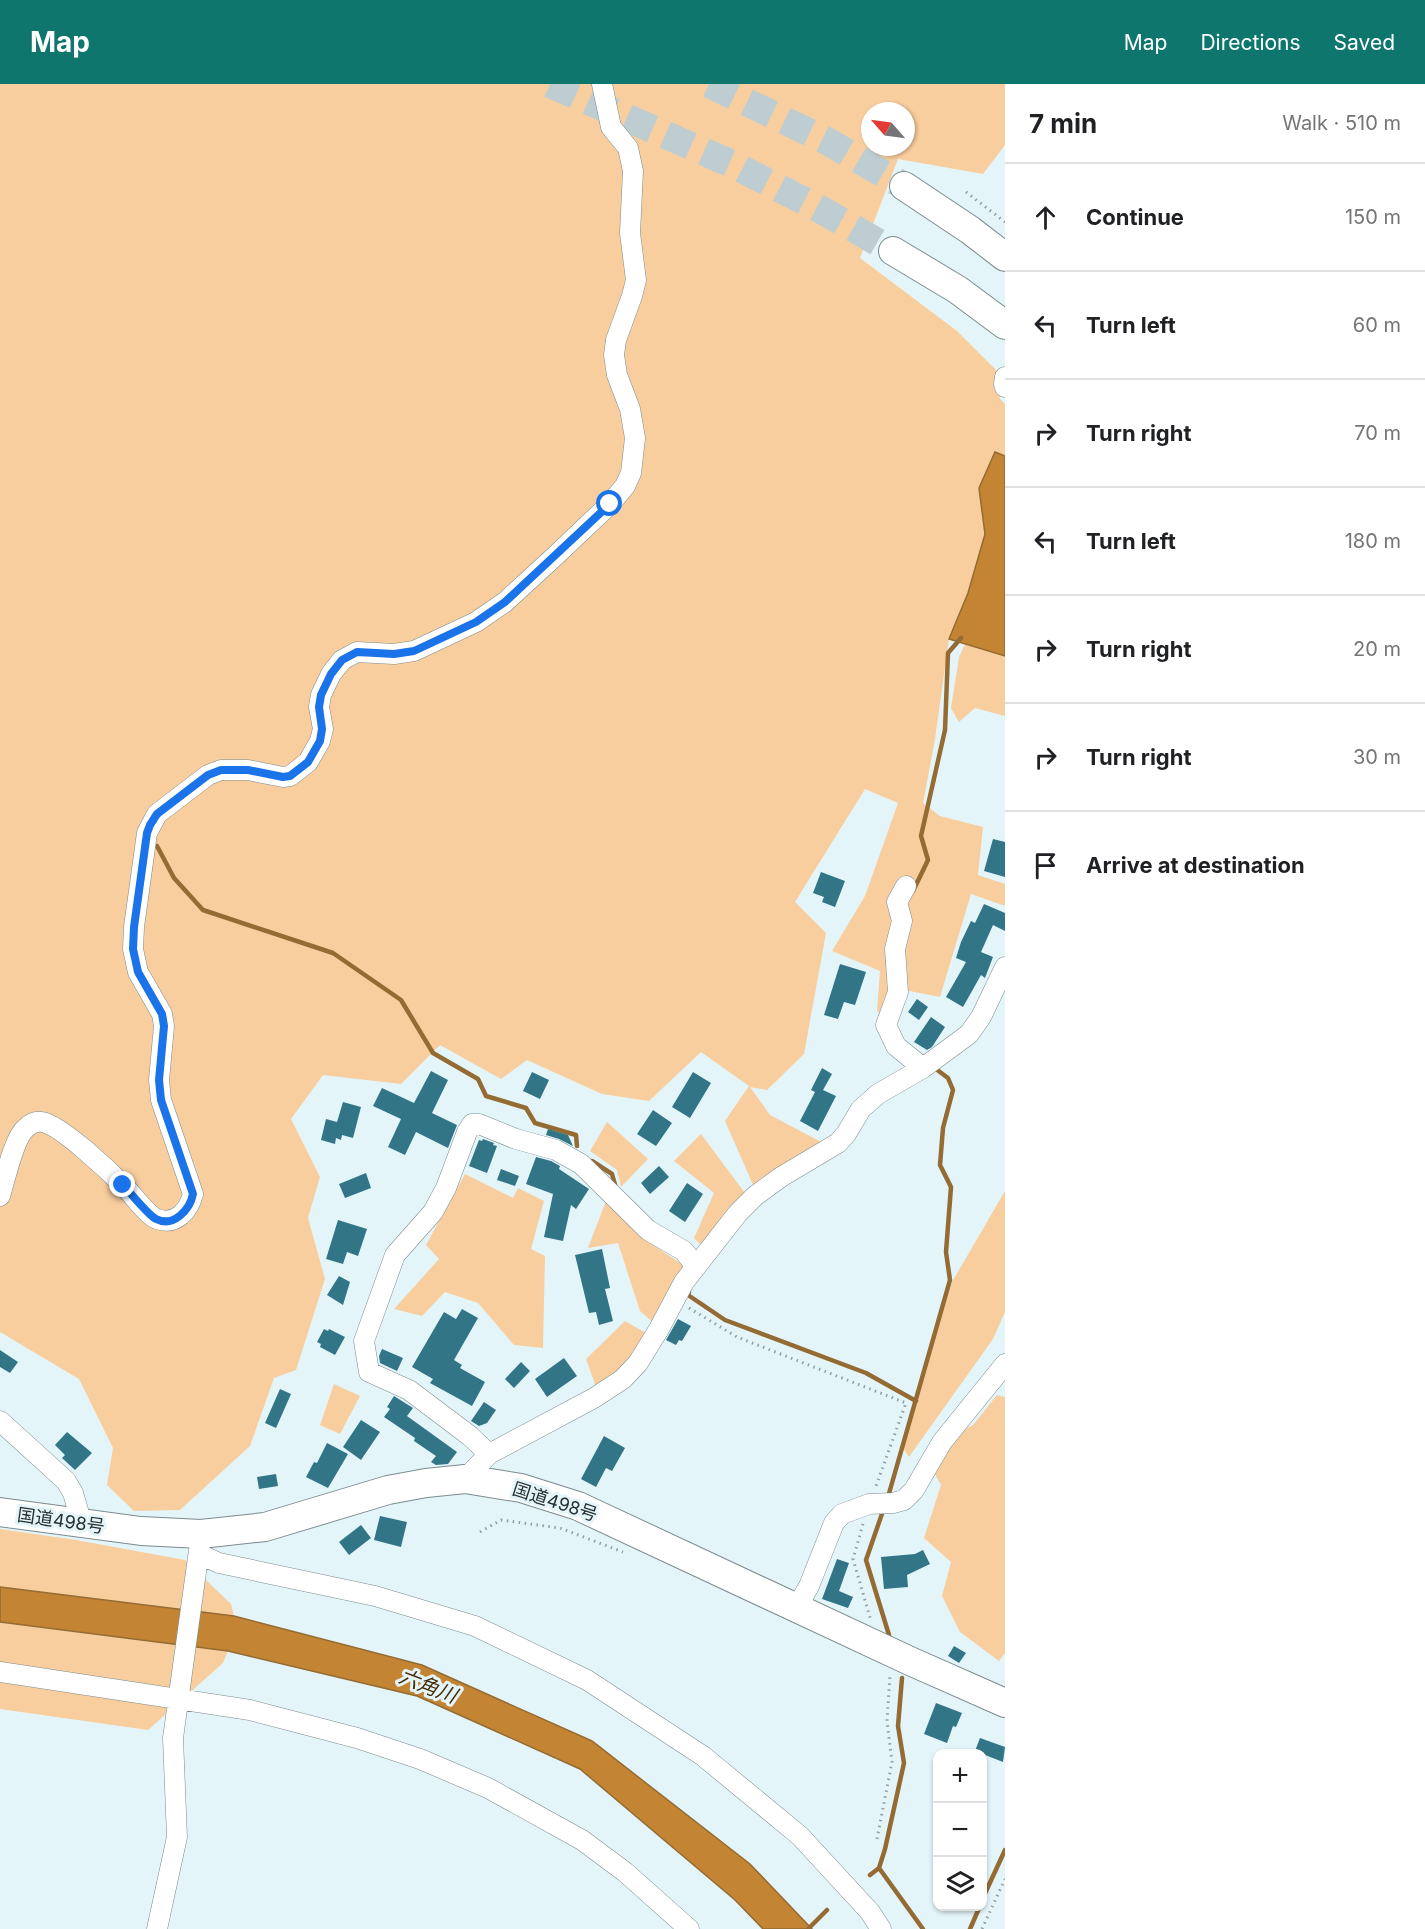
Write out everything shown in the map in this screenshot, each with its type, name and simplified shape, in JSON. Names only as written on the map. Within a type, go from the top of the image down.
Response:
[{"type":"highway","points":[[904,186],[1005,257]]},
{"type":"highway","points":[[893,251],[958,290],[1005,325]]},
{"type":"highway","name":"国道498号","points":[[0,1512],[141,1531],[199,1551],[265,1527],[388,1490],[465,1479],[521,1488],[578,1506],[796,1609],[1005,1703]]},
{"type":"street","points":[[0,1196],[18,1138],[24,1129],[35,1122],[44,1122],[63,1132],[123,1185],[156,1219],[167,1221],[184,1214],[191,1203],[193,1194],[161,1100],[159,1080],[164,1026],[162,1014],[138,972],[133,949],[134,927],[150,825],[157,814],[208,775],[221,770],[248,770],[283,777],[290,776],[308,762],[320,741],[321,695],[331,674],[342,660],[357,652],[394,654],[414,651],[476,622],[505,602],[610,504],[625,486],[631,473],[635,438],[630,410],[616,375],[614,355],[616,340],[636,280],[630,232],[633,171],[628,148],[611,127],[602,84]]},
{"type":"street","points":[[1005,377],[1005,387]]},
{"type":"street","points":[[906,885],[897,902],[902,921],[895,949],[898,992],[886,1025],[896,1046],[929,1064]]},
{"type":"street","points":[[465,1479],[489,1454],[623,1380],[638,1363],[684,1282],[738,1214],[755,1196],[781,1177],[838,1143],[861,1108],[878,1094],[929,1064],[969,1034],[981,1017],[1005,966]]},
{"type":"street","points":[[489,1454],[470,1436],[409,1390],[369,1372],[364,1341],[395,1255],[433,1212],[446,1188],[472,1124],[479,1124],[516,1139],[556,1150],[581,1164],[648,1230],[684,1251],[696,1267]]},
{"type":"street","points":[[796,1609],[809,1586],[834,1522],[842,1514],[869,1504],[904,1500],[914,1490],[942,1442],[1005,1364]]},
{"type":"street","points":[[0,1421],[66,1480],[74,1493],[82,1524]]},
{"type":"street","points":[[157,1929],[177,1837],[173,1738],[199,1551],[219,1563],[375,1596],[475,1626],[587,1680],[703,1756],[800,1836],[870,1912],[881,1929]]},
{"type":"street","points":[[0,1672],[179,1697],[250,1710],[317,1726],[454,1772],[488,1788],[582,1840],[625,1872],[689,1929]]},
{"type":"path","points":[[966,192],[1005,222]]},
{"type":"path","points":[[480,1532],[501,1520],[560,1528],[623,1552]]},
{"type":"path","points":[[982,1929],[1005,1879]]},
{"type":"shaded area","points":[[0,84],[1005,84],[1005,145],[983,174],[898,159],[860,258],[957,331],[998,372],[1000,399],[1005,404],[1005,456],[995,452],[979,488],[985,534],[968,593],[949,639],[935,739],[923,803],[940,816],[983,827],[978,875],[1005,884],[1005,906],[971,894],[940,997],[894,988],[884,1016],[877,1011],[880,971],[832,951],[865,896],[898,803],[865,789],[795,902],[826,933],[804,1054],[767,1090],[750,1087],[770,1115],[825,1144],[754,1187],[725,1121],[749,1086],[701,1052],[649,1101],[602,1094],[527,1060],[501,1079],[440,1045],[401,1084],[323,1075],[291,1119],[320,1177],[308,1218],[325,1279],[296,1370],[274,1378],[250,1446],[180,1510],[134,1511],[107,1485],[113,1448],[79,1379],[0,1332]]},
{"type":"shaded area","points":[[965,644],[1005,656],[1005,716],[975,708],[959,722],[951,708],[959,657]]},
{"type":"shaded area","points":[[607,1122],[648,1159],[621,1187],[617,1170],[590,1151]]},
{"type":"shaded area","points":[[701,1134],[745,1193],[704,1248],[694,1238],[714,1193],[674,1161]]},
{"type":"shaded area","points":[[465,1174],[513,1198],[518,1188],[544,1201],[531,1249],[545,1256],[543,1348],[514,1345],[478,1303],[445,1292],[422,1316],[394,1309],[439,1259],[426,1245]]},
{"type":"shaded area","points":[[1005,1191],[1005,1312],[993,1339],[909,1457],[901,1445],[952,1282]]},
{"type":"shaded area","points":[[606,1201],[642,1238],[685,1266],[655,1324],[640,1311],[618,1243],[588,1248]]},
{"type":"shaded area","points":[[625,1321],[646,1333],[624,1369],[596,1387],[586,1359]]},
{"type":"shaded area","points":[[334,1384],[360,1396],[340,1434],[320,1425]]},
{"type":"shaded area","points":[[997,1395],[1005,1397],[1005,1653],[999,1661],[960,1632],[942,1596],[951,1562],[924,1538],[941,1485],[935,1474],[956,1434],[973,1425]]},
{"type":"shaded area","points":[[0,1529],[185,1560],[231,1604],[234,1616],[0,1587]]},
{"type":"shaded area","points":[[0,1622],[228,1651],[223,1663],[148,1730],[0,1709]]},
{"type":"water","points":[[995,452],[1005,456],[1005,656],[949,639],[968,593],[985,534],[979,488]]},
{"type":"water","name":"六角川","points":[[0,1587],[234,1616],[422,1665],[592,1741],[750,1864],[812,1929],[763,1929],[735,1900],[580,1769],[417,1696],[228,1651],[0,1622]]},
{"type":"building","points":[[993,839],[1005,842],[1005,877],[984,871]]},
{"type":"building","points":[[821,872],[845,881],[835,907],[822,902],[824,897],[813,893]]},
{"type":"building","points":[[984,904],[1005,913],[1005,931],[993,925],[981,952],[993,957],[985,978],[981,975],[963,1007],[946,997],[966,962],[956,958],[961,942],[971,921],[975,923]]},
{"type":"building","points":[[840,964],[866,972],[855,1005],[844,1002],[838,1019],[824,1015]]},
{"type":"building","points":[[917,999],[928,1007],[919,1020],[908,1012]]},
{"type":"building","points":[[931,1017],[945,1027],[932,1047],[927,1050],[914,1042]]},
{"type":"building","points":[[822,1068],[832,1074],[823,1090],[836,1096],[818,1131],[800,1121],[815,1092],[811,1090]]},
{"type":"building","points":[[431,1071],[448,1080],[432,1113],[457,1125],[448,1148],[416,1132],[405,1155],[388,1147],[401,1119],[373,1106],[382,1088],[414,1103]]},
{"type":"building","points":[[532,1072],[549,1080],[540,1099],[523,1091]]},
{"type":"building","points":[[693,1072],[711,1083],[690,1118],[672,1107]]},
{"type":"building","points":[[343,1102],[361,1107],[353,1138],[342,1135],[341,1140],[336,1138],[335,1144],[321,1140],[326,1119],[337,1122]]},
{"type":"building","points":[[653,1110],[672,1123],[656,1146],[637,1134]]},
{"type":"building","points":[[548,1129],[568,1135],[573,1146],[546,1135]]},
{"type":"building","points":[[483,1139],[497,1146],[487,1173],[469,1166],[479,1140]]},
{"type":"building","points":[[536,1157],[560,1166],[559,1169],[589,1189],[576,1209],[571,1205],[563,1241],[544,1237],[553,1194],[526,1184]]},
{"type":"building","points":[[659,1166],[669,1177],[650,1194],[641,1183]]},
{"type":"building","points":[[501,1169],[519,1176],[515,1186],[497,1180]]},
{"type":"building","points":[[366,1173],[371,1188],[345,1198],[339,1184]]},
{"type":"building","points":[[687,1183],[703,1194],[685,1222],[669,1211]]},
{"type":"building","points":[[338,1220],[367,1229],[358,1256],[347,1252],[343,1264],[326,1259]]},
{"type":"building","points":[[602,1249],[610,1288],[605,1289],[613,1321],[599,1325],[596,1312],[589,1313],[575,1255]]},
{"type":"building","points":[[339,1276],[350,1282],[343,1305],[327,1295]]},
{"type":"building","points":[[462,1309],[478,1318],[454,1360],[462,1365],[460,1368],[485,1382],[472,1406],[430,1383],[433,1379],[412,1367],[444,1312],[456,1319]]},
{"type":"building","points":[[678,1319],[691,1326],[682,1341],[679,1340],[676,1345],[666,1340]]},
{"type":"building","points":[[324,1329],[345,1337],[335,1355],[320,1347],[321,1344],[317,1342]]},
{"type":"building","points":[[382,1349],[403,1358],[397,1371],[380,1363],[379,1356]]},
{"type":"building","points":[[0,1350],[18,1362],[10,1373],[0,1367]]},
{"type":"building","points":[[564,1358],[577,1376],[547,1397],[535,1379]]},
{"type":"building","points":[[521,1362],[530,1371],[514,1388],[505,1379]]},
{"type":"building","points":[[280,1389],[291,1394],[276,1428],[265,1423]]},
{"type":"building","points":[[394,1396],[413,1408],[407,1416],[457,1452],[448,1464],[436,1465],[431,1462],[436,1456],[414,1441],[415,1438],[384,1417],[390,1409],[387,1407]]},
{"type":"building","points":[[484,1402],[496,1410],[487,1423],[479,1426],[471,1421]]},
{"type":"building","points":[[361,1420],[380,1432],[361,1460],[343,1447]]},
{"type":"building","points":[[67,1432],[92,1453],[75,1470],[62,1458],[65,1455],[55,1445]]},
{"type":"building","points":[[604,1436],[625,1448],[612,1471],[606,1468],[596,1487],[581,1479]]},
{"type":"building","points":[[327,1443],[348,1454],[328,1488],[306,1477],[314,1462],[317,1463]]},
{"type":"building","points":[[276,1474],[278,1486],[259,1489],[257,1477]]},
{"type":"building","points":[[380,1516],[407,1522],[401,1547],[374,1540]]},
{"type":"building","points":[[361,1525],[371,1538],[349,1555],[339,1542]]},
{"type":"building","points":[[923,1550],[930,1564],[907,1575],[908,1587],[884,1589],[881,1557],[915,1554]]},
{"type":"building","points":[[837,1559],[849,1563],[839,1591],[853,1597],[848,1608],[822,1599]]},
{"type":"building","points":[[954,1646],[966,1653],[959,1663],[948,1656]]},
{"type":"building","points":[[936,1703],[962,1713],[956,1727],[953,1726],[947,1743],[924,1734]]},
{"type":"building","points":[[980,1738],[1005,1747],[1003,1762],[987,1756],[987,1749],[976,1749]]},
{"type":"waterway","points":[[913,891],[928,860],[921,836],[945,730],[948,653],[961,638]]},
{"type":"waterway","points":[[157,846],[174,878],[203,910],[333,953],[401,1000],[433,1053],[478,1079],[486,1096],[526,1108],[535,1123],[576,1135],[577,1146]]},
{"type":"waterway","points":[[888,1497],[950,1280],[946,1252],[951,1187],[940,1165],[943,1128],[953,1090],[948,1078],[932,1066]]},
{"type":"waterway","points":[[592,1161],[612,1174],[616,1188]]},
{"type":"waterway","points":[[689,1292],[688,1295],[725,1320],[866,1373],[916,1401]]},
{"type":"waterway","points":[[884,1508],[866,1560],[889,1635]]},
{"type":"waterway","points":[[870,1875],[879,1868],[885,1849],[904,1763],[898,1726],[902,1678]]},
{"type":"waterway","points":[[987,1889],[1005,1850]]},
{"type":"waterway","points":[[879,1868],[923,1929]]},
{"type":"waterway","points":[[808,1929],[827,1910]]},
{"type":"waterway","points":[[970,1929],[978,1911]]},
{"type":"tunnel","points":[[550,84],[732,164],[818,208],[893,251]]},
{"type":"tunnel","points":[[709,84],[827,141],[904,186]]},
{"type":"route","points":[[123,1185],[156,1219],[167,1221],[184,1214],[191,1203],[193,1194],[161,1100],[159,1080],[164,1026],[162,1014],[138,972],[133,949],[147,833],[157,814],[208,775],[221,770],[248,770],[283,777],[290,776],[308,762],[320,741],[321,695],[331,674],[342,660],[357,652],[394,654],[414,651],[476,622],[505,602],[610,504]]}]
